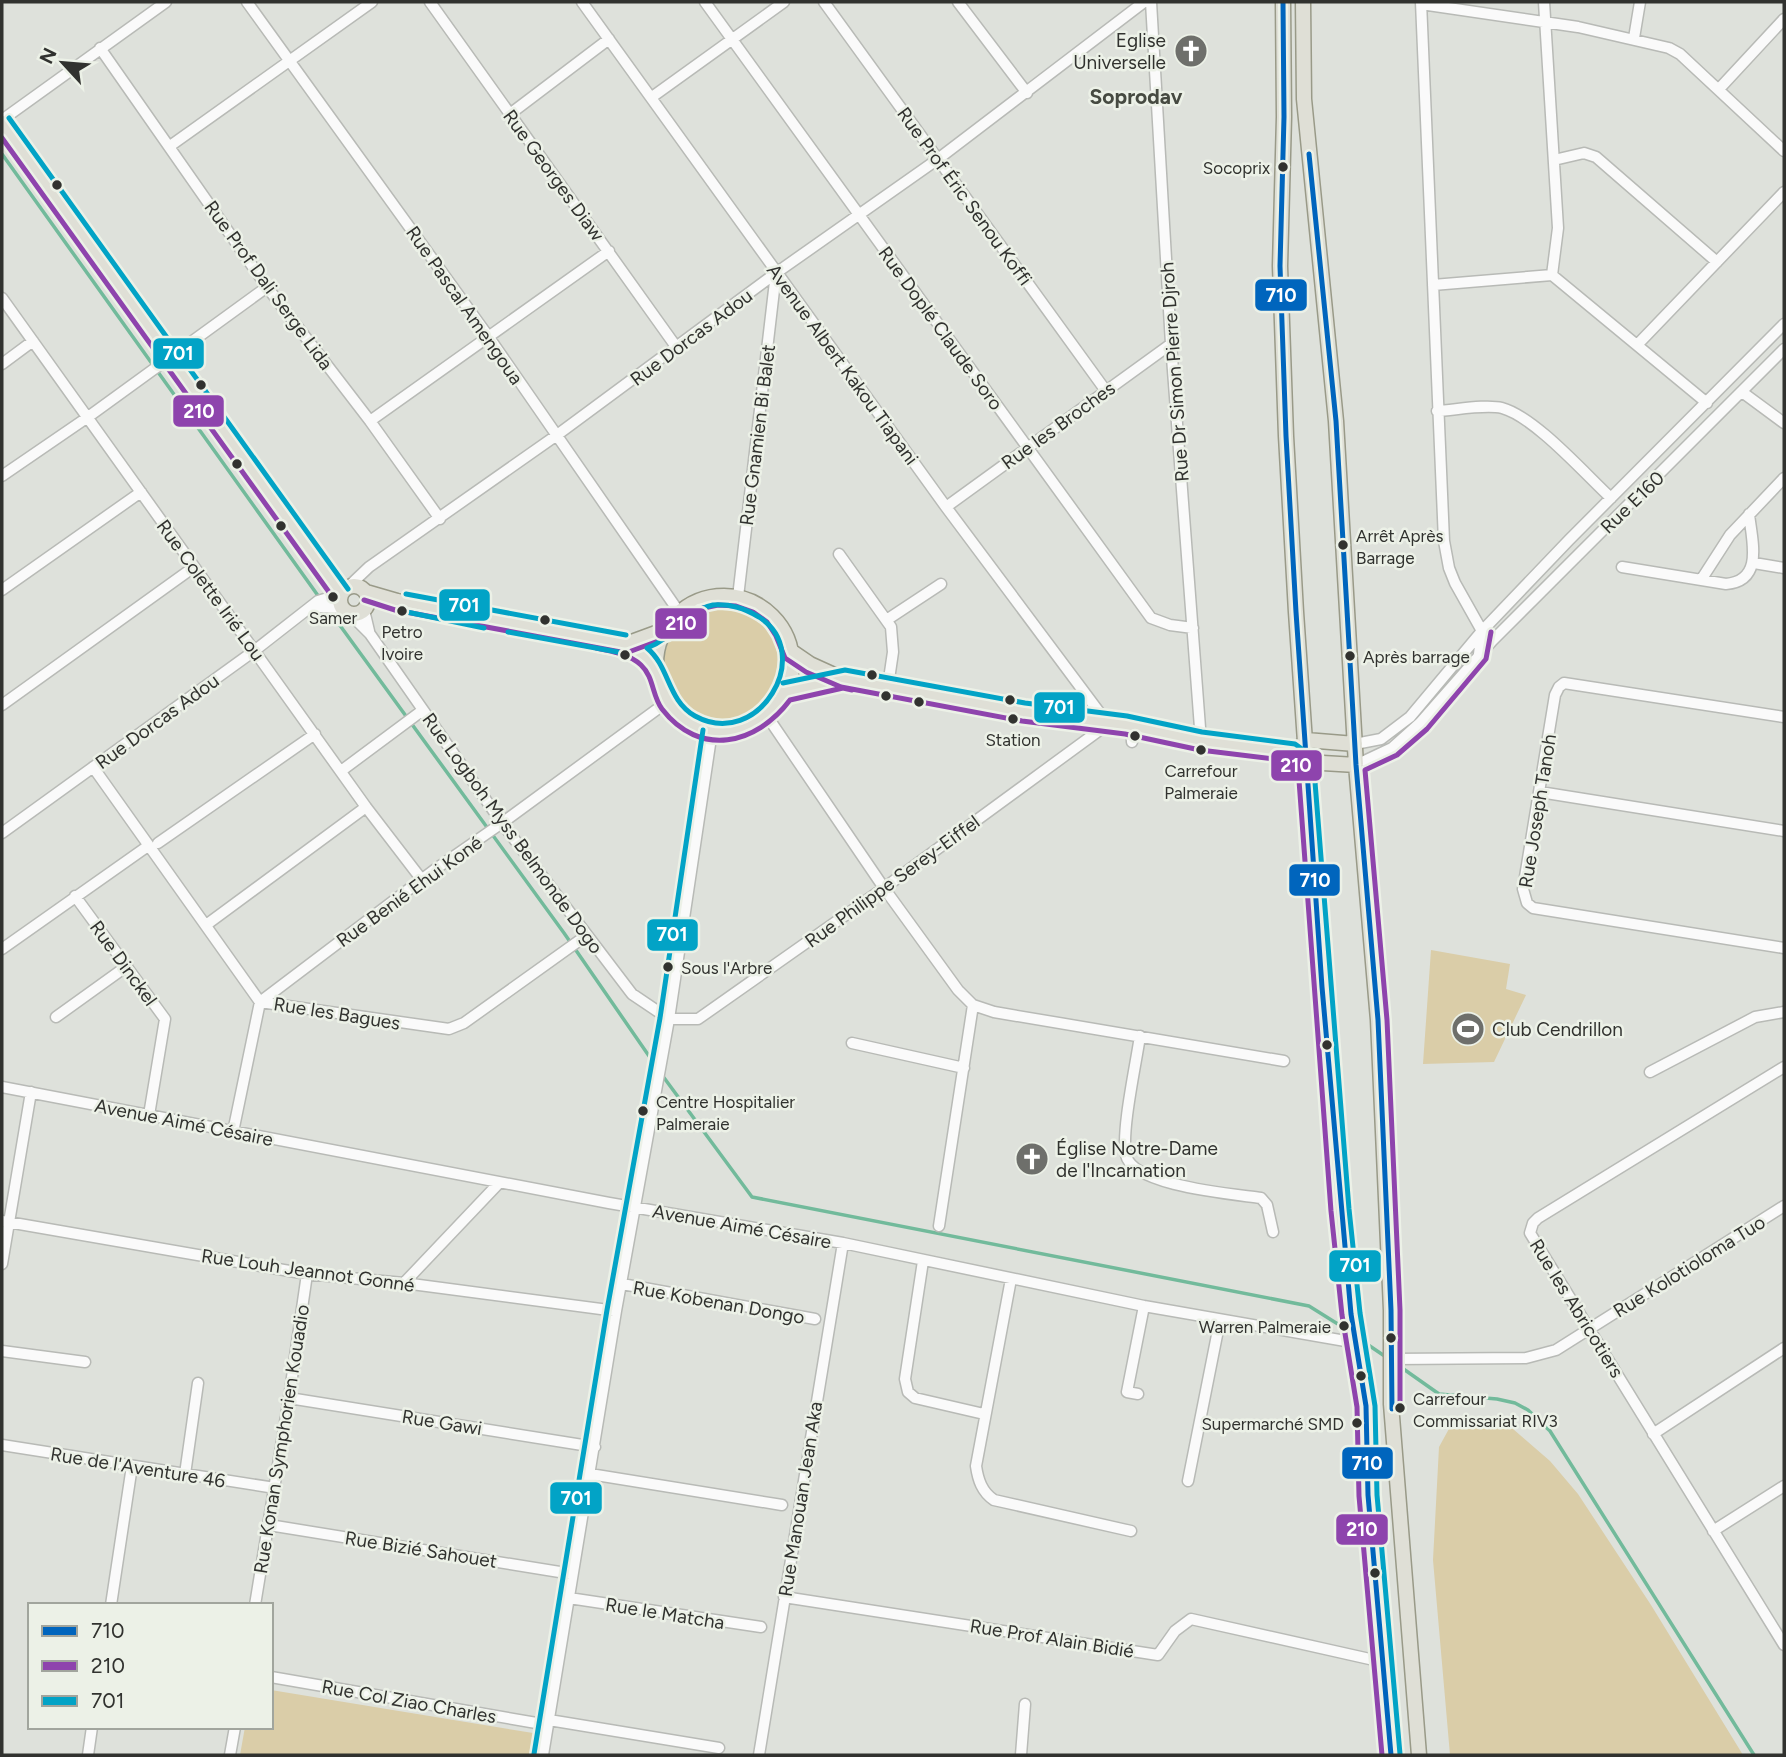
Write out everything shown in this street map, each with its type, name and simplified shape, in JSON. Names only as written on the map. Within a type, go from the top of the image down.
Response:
[{"type":"main road","points":[[1283,2],[1284,117],[1280,279],[1286,450],[1306,762],[1340,1210],[1351,1314],[1366,1406],[1368,1495],[1391,1755]]},
{"type":"main road","points":[[1303,2],[1304,99],[1336,421],[1356,765],[1378,1020],[1393,1359],[1391,1404],[1419,1755]]},
{"type":"main road","name":"Rue Logboh Myss Belmonde Dogo","points":[[2,121],[342,601]]},
{"type":"main road","points":[[717,596],[738,597],[757,604],[773,616],[784,632],[791,651],[792,665],[785,692],[767,716],[743,729],[712,731],[683,719],[667,702],[659,686],[657,649],[664,630],[679,612],[696,601],[717,596]]},
{"type":"main road","points":[[342,601],[397,601],[626,644],[656,669]]},
{"type":"main road","points":[[626,644],[664,630]]},
{"type":"main road","points":[[791,651],[810,664],[843,679],[1024,712],[1131,726],[1200,741],[1293,753],[1306,762],[1356,765]]},
{"type":"main road","points":[[785,692],[843,679]]},
{"type":"main road","points":[[1293,753],[1306,740],[1355,744]]},
{"type":"street","points":[[2,121],[166,2]]},
{"type":"street","name":"Rue Pascal Amengoua","points":[[247,2],[488,336],[679,612]]},
{"type":"street","points":[[170,146],[372,2]]},
{"type":"street","name":"Rue Georges Diaw","points":[[430,2],[677,348]]},
{"type":"street","name":"Avenue Albert Kakou Tiapani","points":[[582,2],[946,508],[1108,724]]},
{"type":"street","name":"Rue Doplé Claude Soro","points":[[705,2],[1151,618],[1170,625],[1193,628]]},
{"type":"street","points":[[652,97],[784,2]]},
{"type":"street","name":"Rue Prof Éric Senou Koffi","points":[[824,2],[1106,391]]},
{"type":"street","points":[[958,2],[1027,93]]},
{"type":"street","name":"Rue Dorcas Adou","points":[[2,832],[254,650],[342,601],[369,567],[440,519],[776,273],[938,159],[1144,2]]},
{"type":"street","name":"Rue Dr Simon Pierre Djroh","points":[[1151,2],[1171,344],[1200,741]]},
{"type":"street","points":[[1544,2],[1558,228],[1552,275]]},
{"type":"street","points":[[1634,38],[1640,2]]},
{"type":"street","points":[[1479,654],[1482,631],[1455,583],[1444,541],[1421,3],[1634,38],[1669,48],[1680,54],[1784,151]]},
{"type":"street","points":[[1719,89],[1784,19]]},
{"type":"street","points":[[510,114],[609,39]]},
{"type":"street","name":"Rue Prof Dali Serge Lida","points":[[100,48],[267,287],[370,421],[440,519]]},
{"type":"street","points":[[1554,160],[1584,153],[1596,157],[1717,262]]},
{"type":"street","points":[[1638,344],[1784,192]]},
{"type":"street","points":[[370,421],[610,251]]},
{"type":"street","name":"Rue Gnamien Bi Balet","points":[[738,597],[776,273]]},
{"type":"street","points":[[1433,285],[1552,275],[1707,403]]},
{"type":"street","points":[[2,476],[267,287]]},
{"type":"street","name":"Rue Colette Irié Lou","points":[[2,298],[366,807],[422,880]]},
{"type":"street","name":"Rue E160","points":[[1355,744],[1381,739],[1410,717],[1482,631],[1784,324]]},
{"type":"street","points":[[2,364],[33,341]]},
{"type":"street","name":"Rue les Broches","points":[[946,508],[1171,344]]},
{"type":"street","name":"Rue E160","points":[[1356,765],[1392,748],[1420,723],[1479,654],[1784,349]]},
{"type":"street","points":[[1742,392],[1784,423]]},
{"type":"street","points":[[1437,411],[1496,407],[1512,412],[1535,427],[1611,498]]},
{"type":"street","points":[[1701,580],[1730,535],[1784,478]]},
{"type":"street","points":[[2,590],[141,492]]},
{"type":"street","points":[[1622,567],[1726,584],[1736,583],[1748,573],[1754,563],[1749,514]]},
{"type":"street","points":[[839,554],[888,620],[893,637],[888,687]]},
{"type":"street","points":[[1754,563],[1784,568]]},
{"type":"street","points":[[2,705],[194,567]]},
{"type":"street","points":[[888,620],[940,584]]},
{"type":"street","name":"Rue Logboh Myss Belmonde Dogo","points":[[342,601],[370,634],[502,823],[632,994],[669,1019]]},
{"type":"street","name":"Rue Joseph Tanoh","points":[[1784,717],[1564,683],[1555,695],[1523,888],[1527,903],[1533,908],[1784,948]]},
{"type":"street","name":"Rue Benié Ehui Koné","points":[[260,1002],[667,702]]},
{"type":"street","points":[[341,771],[423,710]]},
{"type":"street","points":[[767,716],[884,888],[958,990],[973,1005],[994,1012],[1284,1061]]},
{"type":"street","name":"Rue Philippe Serey-Eiffel","points":[[669,1019],[698,1019],[884,888],[1108,724]]},
{"type":"street","points":[[1131,726],[1132,741]]},
{"type":"street","points":[[542,1755],[616,1311],[669,1019],[712,731]]},
{"type":"street","points":[[2,950],[75,896],[315,734]]},
{"type":"street","name":"Rue les Bagues","points":[[93,767],[153,844],[205,925],[260,1002],[449,1029],[464,1023],[587,935]]},
{"type":"street","points":[[1540,792],[1784,831]]},
{"type":"street","points":[[205,925],[366,807]]},
{"type":"street","name":"Rue Dinckel","points":[[75,896],[165,1019],[149,1115]]},
{"type":"street","points":[[56,1017],[127,966]]},
{"type":"street","points":[[233,1132],[260,1002]]},
{"type":"street","points":[[939,1226],[973,1005]]},
{"type":"street","points":[[1650,1072],[1755,1017],[1784,1012]]},
{"type":"street","points":[[1140,1036],[1126,1131],[1126,1155],[1129,1162],[1147,1176],[1165,1182],[1261,1198],[1267,1205],[1273,1232]]},
{"type":"street","points":[[852,1043],[964,1068]]},
{"type":"street","name":"Rue les Abricotiers","points":[[1784,1067],[1533,1223],[1531,1237],[1623,1381],[1713,1531],[1779,1625],[1784,1645]]},
{"type":"street","name":"Avenue Aimé Césaire","points":[[2,1087],[499,1183],[843,1243],[1144,1306],[1357,1343]]},
{"type":"street","points":[[2,1264],[5,1221],[31,1092]]},
{"type":"street","points":[[404,1283],[499,1183]]},
{"type":"street","name":"Rue Kolotioloma Tuo","points":[[1393,1359],[1526,1358],[1556,1350],[1784,1206]]},
{"type":"street","name":"Rue Louh Jeannot Gonné","points":[[5,1221],[307,1273],[616,1311]]},
{"type":"street","name":"Rue Manouan Jean Aka","points":[[759,1755],[843,1243]]},
{"type":"street","points":[[923,1261],[905,1379],[908,1392],[915,1398],[984,1414]]},
{"type":"street","name":"Rue Konan Symphorien Kouadio","points":[[255,1603],[307,1273]]},
{"type":"street","points":[[1011,1279],[984,1414],[976,1466],[978,1478],[987,1495],[994,1500],[1131,1531]]},
{"type":"street","name":"Rue Kobenan Dongo","points":[[622,1284],[816,1319]]},
{"type":"street","points":[[1138,1394],[1127,1392],[1144,1306]]},
{"type":"street","points":[[1188,1481],[1220,1320]]},
{"type":"street","points":[[1653,1434],[1784,1348]]},
{"type":"street","points":[[2,1351],[85,1362]]},
{"type":"street","points":[[185,1474],[198,1383]]},
{"type":"street","name":"Rue Gawi","points":[[289,1398],[595,1447]]},
{"type":"street","name":"Rue de l'Aventure 46","points":[[2,1445],[275,1488]]},
{"type":"street","points":[[111,1603],[132,1466]]},
{"type":"street","points":[[590,1474],[782,1505]]},
{"type":"street","points":[[1713,1531],[1784,1486]]},
{"type":"street","name":"Rue Bizié Sahouet","points":[[269,1525],[572,1574]]},
{"type":"street","name":"Rue Prof Alain Bidié","points":[[784,1597],[1158,1655],[1175,1631],[1191,1619],[1383,1662]]},
{"type":"street","name":"Rue le Matcha","points":[[569,1598],[761,1627]]},
{"type":"street","name":"Rue Col Ziao Charles","points":[[273,1677],[719,1748]]},
{"type":"street","points":[[1021,1755],[1025,1704]]},
{"type":"street","points":[[88,1755],[92,1729]]},
{"type":"street","points":[[230,1755],[235,1729]]},
{"type":"shaded area","points":[[722,606],[744,611],[763,623],[775,642],[780,664],[775,686],[763,705],[744,717],[722,722],[700,717],[681,705],[669,686],[664,664],[669,642],[681,623],[700,611]]},
{"type":"shaded area","name":"Club Cendrillon","points":[[1431,950],[1510,964],[1506,989],[1526,995],[1494,1062],[1423,1064]]},
{"type":"shaded area","points":[[1456,1416],[1505,1422],[1550,1461],[1578,1494],[1651,1605],[1743,1755],[1450,1755],[1433,1560],[1439,1447]]},
{"type":"shaded area","points":[[273,1690],[533,1733],[529,1755],[240,1755],[245,1729],[273,1729]]},
{"type":"waterway","points":[[2,154],[319,597]]},
{"type":"waterway","points":[[328,609],[564,933],[658,1069]]},
{"type":"waterway","points":[[662,1075],[752,1197],[1309,1306],[1349,1331]]},
{"type":"waterway","points":[[1361,1340],[1386,1357]]},
{"type":"waterway","points":[[1395,1363],[1439,1394],[1515,1403],[1528,1410],[1550,1431],[1754,1755]]},
{"type":"transit line","name":"710","points":[[1283,2],[1284,117],[1280,266],[1296,612],[1322,987],[1351,1314],[1366,1406],[1368,1495],[1391,1755]]},
{"type":"transit line","name":"701","points":[[9,118],[348,589]]},
{"type":"transit line","name":"210","points":[[2,138],[334,599]]},
{"type":"transit line","name":"710","points":[[1309,154],[1336,421],[1356,765],[1378,1020],[1391,1310],[1392,1409]]},
{"type":"transit line","name":"701","points":[[406,594],[626,635]]},
{"type":"transit line","name":"210","points":[[364,600],[395,610],[626,653],[669,637],[685,619],[699,609],[718,605],[736,606],[753,612],[767,622],[785,658],[806,672],[841,687],[1022,721],[1125,734],[1200,750],[1290,761],[1298,767],[1331,1211],[1342,1315],[1357,1407],[1359,1496],[1382,1755]]},
{"type":"transit line","name":"701","points":[[713,605],[737,607],[759,617],[775,633],[782,653],[781,673],[772,693],[758,710],[740,720],[718,723],[695,716],[679,701],[660,664],[647,648],[666,638],[694,613],[713,605]]},
{"type":"transit line","name":"701","points":[[402,611],[484,628]]},
{"type":"transit line","name":"701","points":[[508,632],[623,653]]},
{"type":"transit line","name":"210","points":[[1400,1408],[1400,1310],[1387,1020],[1365,770],[1397,755],[1427,729],[1486,659],[1491,632]]},
{"type":"transit line","name":"210","points":[[596,648],[626,656],[641,665],[662,709],[677,725],[693,735],[710,740],[745,736],[761,727],[790,700],[843,688],[852,690]]},
{"type":"transit line","name":"701","points":[[783,683],[845,670],[1025,703],[1127,716],[1202,732],[1295,744],[1313,757],[1349,1209],[1360,1313],[1375,1406],[1377,1495],[1400,1754]]},
{"type":"transit line","name":"701","points":[[534,1754],[607,1310],[660,1018],[703,730]]},
{"type":"place","name":"Eglise Universelle","points":[[1191,51]]},
{"type":"place","name":"Socoprix","points":[[1283,167]]},
{"type":"place","name":"Arrêt Après Barrage","points":[[1343,545]]},
{"type":"place","name":"Samer","points":[[333,597]]},
{"type":"place","name":"Petro Ivoire","points":[[402,611]]},
{"type":"place","name":"Après barrage","points":[[1350,656]]},
{"type":"place","name":"Station","points":[[1013,719]]},
{"type":"place","name":"Carrefour Palmeraie","points":[[1201,750]]},
{"type":"place","name":"Sous l'Arbre","points":[[668,967]]},
{"type":"place","name":"Club Cendrillon","points":[[1468,1029]]},
{"type":"place","name":"Centre Hospitalier Palmeraie","points":[[643,1111]]},
{"type":"place","name":"Église Notre-Dame de l'Incarnation","points":[[1032,1159]]},
{"type":"place","name":"Warren Palmeraie","points":[[1344,1326]]},
{"type":"place","name":"Carrefour Commissariat RIV3","points":[[1400,1408]]},
{"type":"place","name":"Supermarché SMD","points":[[1357,1423]]},
{"type":"district","name":"Soprodav","points":[[1136,97]]}]
